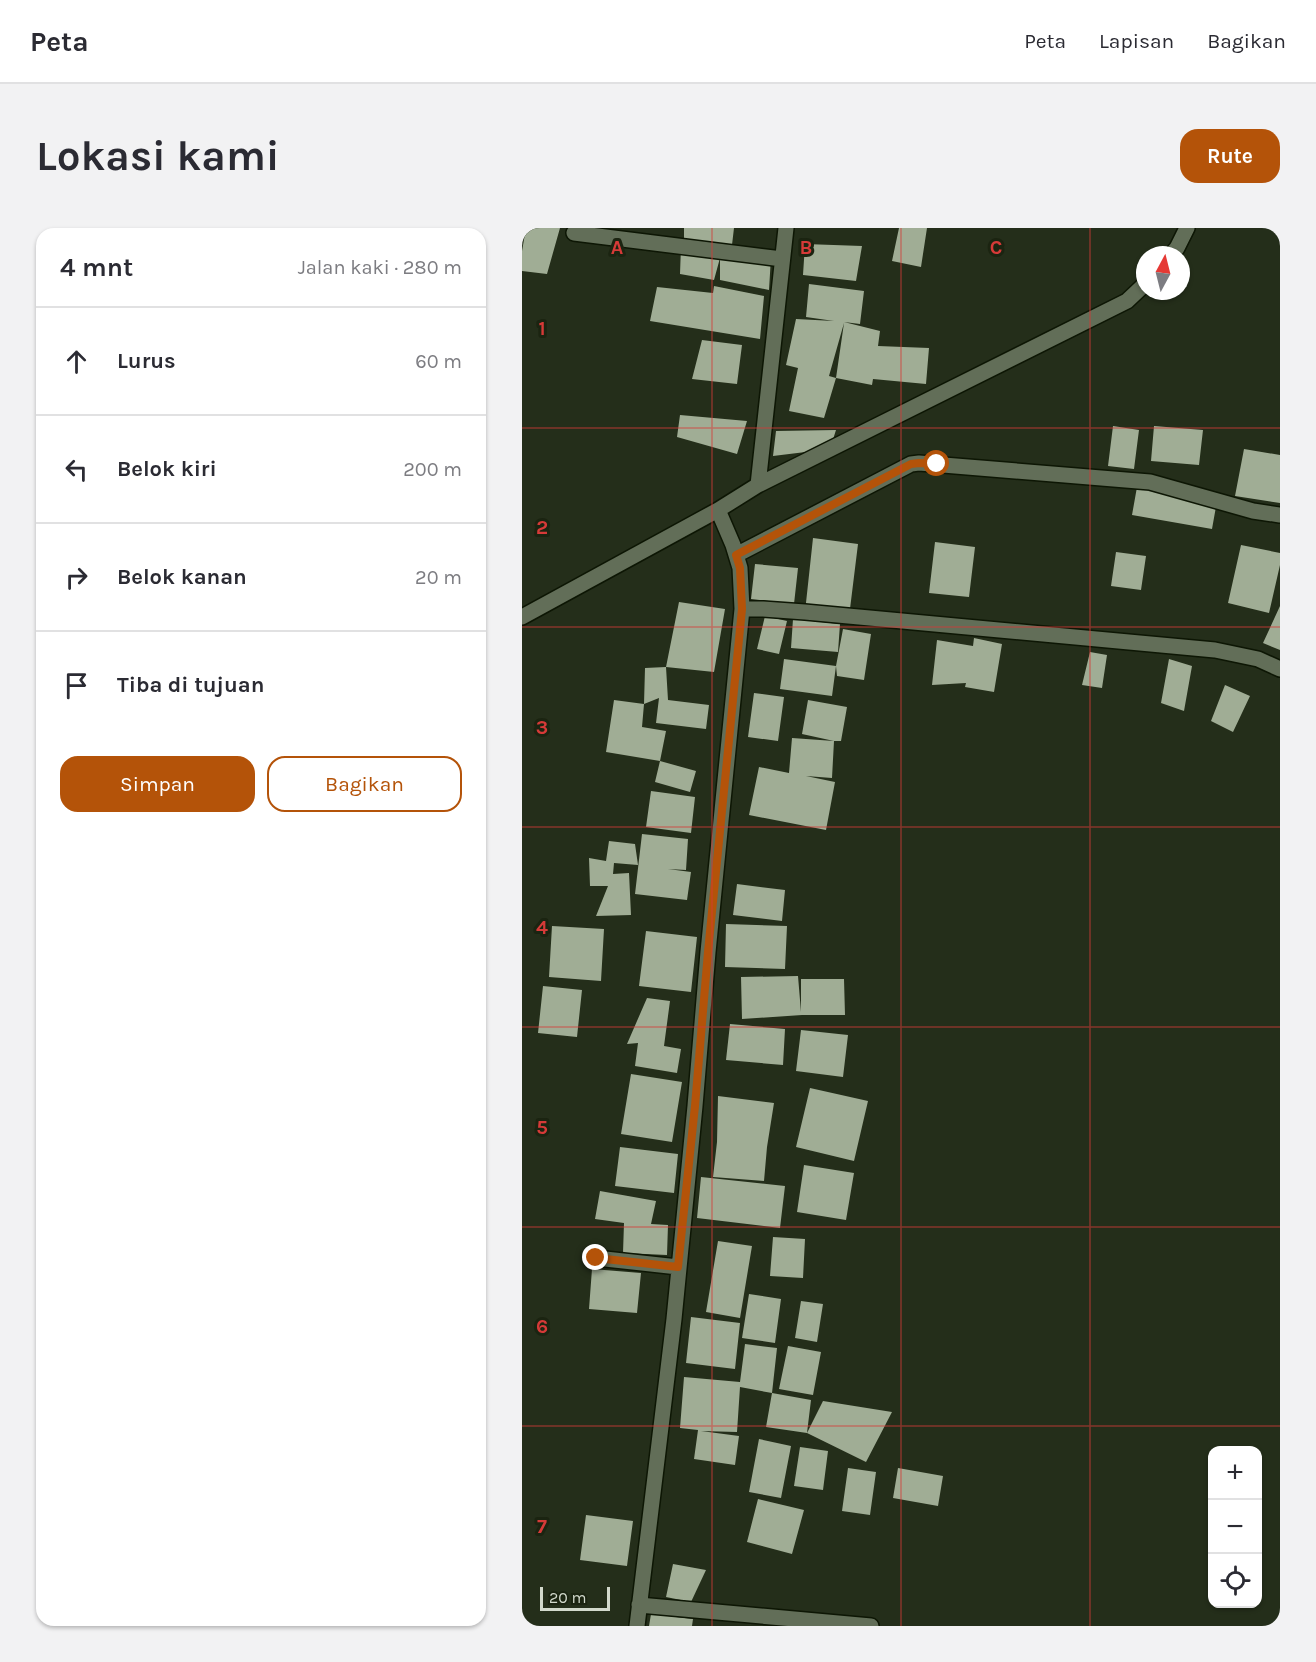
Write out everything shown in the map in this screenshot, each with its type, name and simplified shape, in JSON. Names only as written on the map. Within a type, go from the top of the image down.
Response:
[{"type":"street","points":[[758,485],[786,228]]},
{"type":"street","points":[[1178,246],[1187,228]]},
{"type":"street","points":[[574,233],[782,259]]},
{"type":"street","points":[[522,616],[721,517],[758,485],[1127,301],[1136,292]]},
{"type":"street","points":[[735,550],[911,464],[919,463],[1150,482],[1253,511],[1280,515]]},
{"type":"street","points":[[637,1626],[674,1318],[742,609],[740,568],[721,517]]},
{"type":"street","points":[[742,609],[805,612],[1215,650],[1258,659],[1280,669]]},
{"type":"street","points":[[596,1258],[678,1267]]},
{"type":"street","points":[[639,1605],[871,1626]]},
{"type":"building","points":[[526,228],[560,228],[547,274],[522,271],[522,251]]},
{"type":"building","points":[[684,228],[734,228],[732,245],[684,240]]},
{"type":"building","points":[[899,228],[927,228],[921,267],[892,261]]},
{"type":"building","points":[[805,244],[862,246],[856,281],[803,275]]},
{"type":"building","points":[[681,246],[720,258],[714,280],[680,274]]},
{"type":"building","points":[[771,257],[769,290],[720,280],[720,258]]},
{"type":"building","points":[[809,284],[864,291],[860,324],[844,322],[880,331],[878,346],[929,348],[926,384],[873,379],[872,385],[836,378],[824,418],[789,411],[798,368],[786,365],[796,319],[834,321],[806,317]],"holes":[[[844,323],[836,378],[829,376]]]},
{"type":"building","points":[[714,286],[764,296],[760,339],[650,321],[657,287],[713,293]]},
{"type":"building","points":[[702,340],[742,345],[737,384],[692,379]]},
{"type":"building","points":[[680,415],[747,421],[737,454],[677,437]]},
{"type":"building","points":[[1113,426],[1139,430],[1134,469],[1108,466]]},
{"type":"building","points":[[1154,426],[1203,430],[1199,465],[1151,461]]},
{"type":"building","points":[[836,430],[830,449],[773,456],[776,431]]},
{"type":"building","points":[[1244,449],[1280,455],[1280,503],[1235,496]]},
{"type":"building","points":[[1137,487],[1217,501],[1212,529],[1132,515]]},
{"type":"building","points":[[813,538],[858,544],[849,617],[805,612]]},
{"type":"building","points":[[935,542],[975,547],[969,597],[929,593]]},
{"type":"building","points":[[1241,545],[1280,553],[1280,565],[1269,613],[1228,603]]},
{"type":"building","points":[[1116,552],[1146,556],[1141,590],[1111,586]]},
{"type":"building","points":[[755,564],[798,568],[794,604],[751,599]]},
{"type":"building","points":[[679,602],[725,609],[714,672],[666,667]]},
{"type":"building","points":[[1280,606],[1280,650],[1263,643]]},
{"type":"building","points":[[765,616],[787,621],[779,654],[757,649]]},
{"type":"building","points":[[793,619],[840,624],[838,652],[791,648]]},
{"type":"building","points":[[843,629],[871,634],[864,680],[837,676],[836,666]]},
{"type":"building","points":[[974,638],[1002,644],[994,692],[965,687],[966,683],[932,685],[937,640],[973,646]]},
{"type":"building","points":[[1090,652],[1107,655],[1102,688],[1082,685]]},
{"type":"building","points":[[784,659],[836,666],[832,696],[780,689]]},
{"type":"building","points":[[1169,659],[1192,666],[1184,711],[1161,703]]},
{"type":"building","points":[[666,667],[668,700],[709,705],[706,729],[656,723],[659,698],[644,704],[645,668]]},
{"type":"building","points":[[1225,685],[1250,696],[1233,732],[1211,721]]},
{"type":"building","points":[[754,693],[784,697],[778,741],[748,737]]},
{"type":"building","points":[[614,700],[644,704],[642,727],[666,731],[660,761],[606,752]]},
{"type":"building","points":[[808,700],[847,707],[841,741],[802,734]]},
{"type":"building","points":[[792,738],[834,741],[832,778],[806,776],[835,782],[826,830],[749,815],[759,767],[789,773]]},
{"type":"building","points":[[660,761],[696,771],[690,792],[655,782]]},
{"type":"building","points":[[651,791],[695,797],[691,833],[646,827]]},
{"type":"building","points":[[642,834],[688,839],[686,870],[668,869],[691,872],[687,900],[635,894]]},
{"type":"building","points":[[609,841],[635,844],[638,865],[614,863],[613,874],[629,873],[631,915],[596,916],[608,886],[590,886],[589,858],[606,861]]},
{"type":"building","points":[[737,884],[785,890],[782,921],[733,915]]},
{"type":"building","points":[[726,924],[787,926],[785,969],[725,967]]},
{"type":"building","points":[[552,926],[604,929],[601,981],[549,977]]},
{"type":"building","points":[[646,931],[697,937],[691,992],[639,986]]},
{"type":"building","points":[[798,976],[801,1012],[801,979],[844,979],[845,1015],[742,1019],[741,977]]},
{"type":"building","points":[[543,986],[582,990],[577,1037],[538,1033]]},
{"type":"building","points":[[647,998],[670,1001],[664,1046],[681,1049],[677,1073],[635,1066],[638,1043],[627,1044]]},
{"type":"building","points":[[730,1024],[785,1029],[783,1065],[726,1060]]},
{"type":"building","points":[[801,1030],[848,1035],[843,1077],[796,1071]]},
{"type":"building","points":[[631,1074],[682,1082],[672,1142],[621,1134]]},
{"type":"building","points":[[810,1088],[868,1101],[854,1161],[796,1147]]},
{"type":"building","points":[[718,1096],[774,1103],[764,1181],[713,1177],[717,1142]]},
{"type":"building","points":[[620,1147],[678,1154],[674,1193],[615,1186]]},
{"type":"building","points":[[804,1165],[854,1173],[846,1220],[797,1212]]},
{"type":"building","points":[[701,1177],[785,1186],[780,1228],[697,1218]]},
{"type":"building","points":[[600,1191],[656,1201],[651,1224],[668,1225],[667,1255],[623,1253],[624,1223],[595,1219]]},
{"type":"building","points":[[773,1237],[805,1239],[803,1278],[770,1276]]},
{"type":"building","points":[[718,1241],[752,1246],[740,1318],[706,1312]]},
{"type":"building","points":[[592,1269],[641,1273],[637,1313],[589,1309]]},
{"type":"building","points":[[749,1294],[781,1299],[775,1343],[742,1338]]},
{"type":"building","points":[[801,1301],[823,1304],[817,1342],[795,1338]]},
{"type":"building","points":[[691,1317],[740,1323],[735,1369],[686,1363]]},
{"type":"building","points":[[745,1344],[777,1348],[772,1393],[740,1387],[737,1432],[701,1431],[739,1436],[735,1465],[694,1459],[698,1430],[680,1428],[684,1377],[740,1382]]},
{"type":"building","points":[[788,1346],[821,1352],[813,1395],[779,1389]]},
{"type":"building","points":[[772,1393],[811,1400],[807,1433],[766,1427]]},
{"type":"building","points":[[823,1401],[892,1412],[866,1462],[807,1433]]},
{"type":"building","points":[[759,1439],[791,1446],[781,1498],[749,1492]]},
{"type":"building","points":[[800,1447],[828,1451],[823,1490],[794,1486]]},
{"type":"building","points":[[848,1468],[876,1472],[870,1515],[842,1511]]},
{"type":"building","points":[[898,1468],[943,1476],[938,1506],[893,1498]]},
{"type":"building","points":[[758,1499],[804,1510],[792,1554],[747,1542]]},
{"type":"building","points":[[586,1515],[633,1521],[627,1566],[580,1560]]},
{"type":"building","points":[[673,1564],[706,1570],[691,1602],[666,1597]]},
{"type":"building","points":[[651,1614],[693,1619],[692,1626],[649,1626]]},
{"type":"route","points":[[596,1258],[678,1267],[742,609],[740,568],[736,555],[911,464],[937,464]]}]
